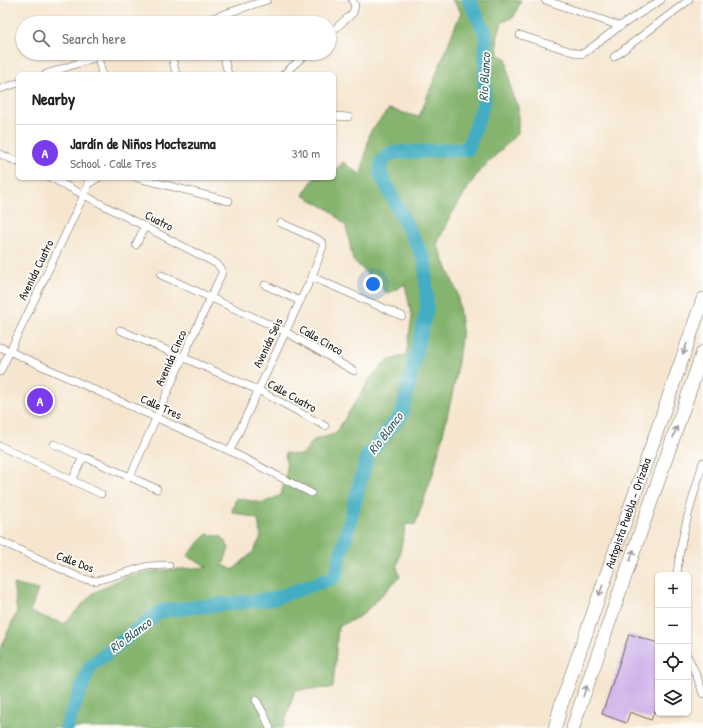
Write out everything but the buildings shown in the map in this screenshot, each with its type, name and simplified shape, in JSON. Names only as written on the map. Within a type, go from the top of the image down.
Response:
[{"type":"highway","name":"Autopista Puebla - Orizaba","points":[[555,728],[564,697],[703,299]]},
{"type":"highway","name":"Autopista Puebla - Orizaba","points":[[573,728],[581,701],[703,352]]},
{"type":"street","points":[[225,16],[267,0]]},
{"type":"street","points":[[336,28],[353,13],[354,4],[352,0]]},
{"type":"street","points":[[545,0],[620,26]]},
{"type":"street","points":[[520,35],[582,54],[620,26],[661,0]]},
{"type":"street","points":[[614,57],[689,0]]},
{"type":"street","points":[[52,72],[89,60]]},
{"type":"street","points":[[99,60],[102,72]]},
{"type":"street","points":[[173,60],[176,72]]},
{"type":"street","points":[[225,60],[228,72]]},
{"type":"street","points":[[286,72],[299,60]]},
{"type":"street","points":[[0,89],[16,84]]},
{"type":"street","points":[[336,116],[348,117]]},
{"type":"street","points":[[0,154],[16,161]]},
{"type":"street","points":[[55,180],[84,195]]},
{"type":"street","points":[[146,180],[229,201]]},
{"type":"street","name":"Avenida Cuatro","points":[[0,372],[84,195],[88,181]]},
{"type":"street","name":"Cuatro","points":[[84,195],[217,264],[222,270]]},
{"type":"street","name":"Avenida Seis","points":[[230,451],[312,277],[323,246],[323,243],[319,240],[281,223]]},
{"type":"street","points":[[136,245],[145,226]]},
{"type":"street","name":"Avenida Cinco","points":[[130,477],[211,298],[222,270]]},
{"type":"street","name":"Calle Cinco","points":[[160,275],[286,332],[354,371]]},
{"type":"street","points":[[312,277],[402,316]]},
{"type":"street","points":[[266,285],[300,301]]},
{"type":"street","name":"Calle Cuatro","points":[[120,330],[258,390],[325,426]]},
{"type":"street","name":"Calle Tres","points":[[0,347],[230,451],[311,493]]},
{"type":"street","points":[[54,444],[84,458],[103,464],[157,489]]},
{"type":"street","points":[[0,446],[101,494]]},
{"type":"street","points":[[72,481],[81,461],[84,458]]},
{"type":"street","points":[[677,572],[678,557],[682,538],[703,462]]},
{"type":"street","name":"Calle Dos","points":[[0,541],[90,581],[96,581],[148,566],[169,565]]},
{"type":"street","points":[[691,664],[703,694]]},
{"type":"street","points":[[256,700],[270,728]]},
{"type":"green space","points":[[452,0],[521,0],[514,17],[502,22],[497,39],[498,54],[506,58],[512,95],[518,106],[518,133],[477,174],[449,218],[437,244],[457,292],[462,329],[456,377],[444,430],[433,473],[415,525],[406,524],[397,567],[400,577],[362,615],[338,627],[333,688],[295,690],[283,728],[0,728],[0,648],[17,611],[13,584],[38,590],[30,612],[64,624],[93,593],[124,577],[153,571],[208,567],[187,556],[207,534],[222,537],[229,548],[223,565],[233,570],[253,552],[261,537],[258,519],[232,512],[236,498],[263,503],[281,495],[287,470],[285,453],[302,455],[314,440],[335,434],[370,379],[387,361],[406,355],[412,317],[405,284],[388,294],[353,260],[346,226],[330,210],[303,195],[313,180],[336,180],[336,170],[343,162],[361,175],[370,132],[389,109],[419,117],[461,12]]},
{"type":"waterway","name":"Río Blanco","points":[[66,728],[90,666],[161,611],[272,599],[335,577],[367,456],[402,414],[427,308],[425,261],[380,173],[382,161],[391,153],[468,149],[484,102],[486,34],[469,0]]},
{"type":"place","name":"Jardín de Niños Moctezuma","points":[[40,401]]}]
